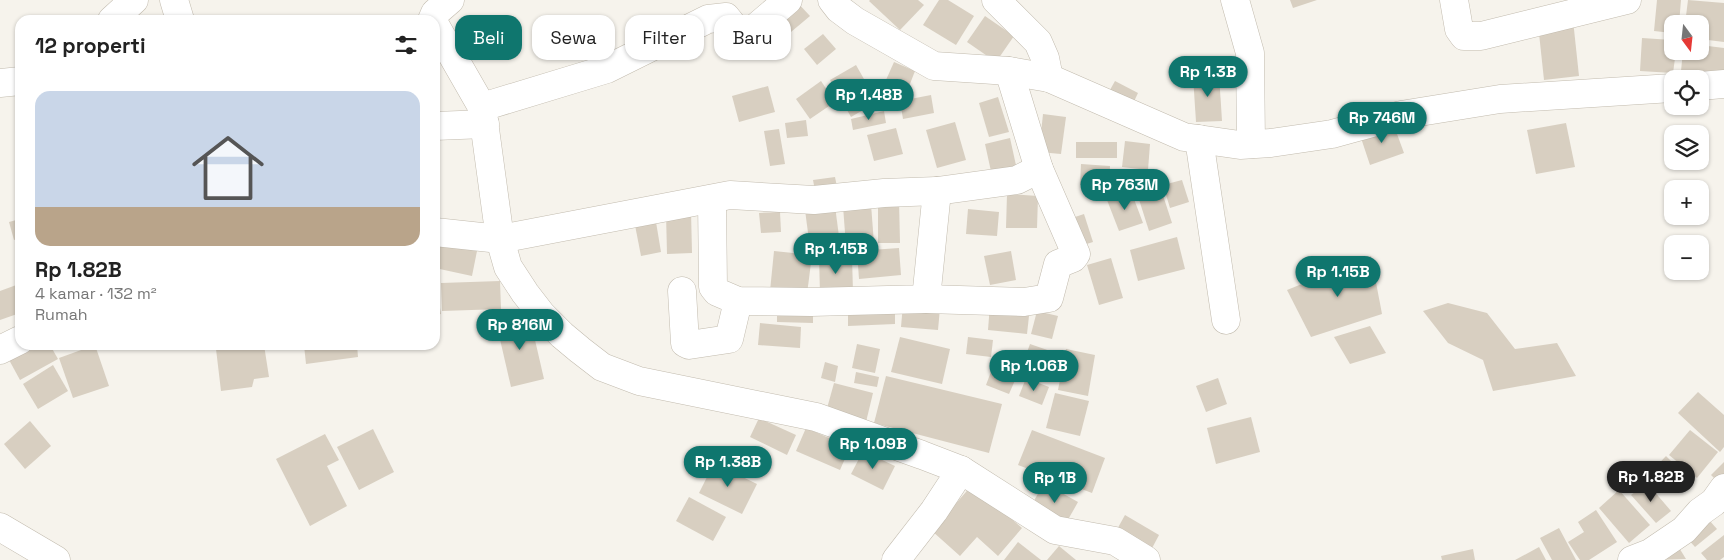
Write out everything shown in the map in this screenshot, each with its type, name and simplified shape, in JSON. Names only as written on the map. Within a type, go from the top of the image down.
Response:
[{"type":"street","points":[[118,15],[134,0]]},
{"type":"street","points":[[174,0],[178,15]]},
{"type":"street","points":[[434,15],[450,0]]},
{"type":"street","points":[[440,125],[484,115],[607,69],[708,19],[726,16],[738,32],[754,29],[788,0]]},
{"type":"street","points":[[832,0],[855,21],[934,66],[1009,71],[1048,78],[1184,137],[1240,145],[1271,143],[1332,134],[1401,115],[1500,99],[1664,88]]},
{"type":"street","points":[[996,0],[1038,42],[1046,58],[1048,78]]},
{"type":"street","points":[[1235,0],[1250,53],[1251,144]]},
{"type":"street","points":[[1454,0],[1459,30],[1464,36],[1481,36],[1627,0]]},
{"type":"street","points":[[440,34],[484,115],[500,240],[508,267],[525,293],[562,335],[602,367],[639,380],[816,417],[961,470],[1055,530],[1115,541],[1131,556]]},
{"type":"street","points":[[712,198],[713,287],[717,292],[738,301],[811,302],[926,299],[1024,302],[1049,298],[1058,264],[1073,258],[1076,254],[1038,170],[1009,71]]},
{"type":"street","points":[[1709,85],[1724,84]]},
{"type":"street","points":[[1199,139],[1226,320]]},
{"type":"street","points":[[440,233],[500,240],[730,195],[814,200],[884,193],[937,191],[1017,180],[1038,170]]},
{"type":"street","points":[[926,299],[937,191]]},
{"type":"street","points":[[682,291],[685,343],[689,345],[728,340],[738,301]]},
{"type":"street","points":[[0,350],[15,342]]},
{"type":"street","points":[[896,560],[934,511],[961,470]]},
{"type":"street","points":[[1632,560],[1650,553],[1684,530],[1700,512],[1714,502],[1724,488]]},
{"type":"street","points":[[0,527],[56,560]]},
{"type":"building","points":[[795,0],[810,16],[791,32],[791,15],[777,15]]},
{"type":"building","points":[[870,0],[918,0],[924,5],[900,30]]},
{"type":"building","points":[[939,0],[948,0],[974,16],[956,45],[923,25]]},
{"type":"building","points":[[1290,0],[1317,0],[1293,8]]},
{"type":"building","points":[[1657,0],[1681,0],[1680,15],[1664,15],[1664,32],[1654,31]]},
{"type":"building","points":[[1688,0],[1724,3],[1724,42],[1709,40],[1709,15],[1686,15]]},
{"type":"building","points":[[985,16],[1014,36],[996,62],[967,42]]},
{"type":"building","points":[[1573,20],[1579,76],[1544,80],[1538,24]]},
{"type":"building","points":[[823,34],[836,49],[817,65],[804,49]]},
{"type":"building","points":[[1642,38],[1664,39],[1664,60],[1675,60],[1673,70],[1664,70],[1664,72],[1640,71]]},
{"type":"building","points":[[1709,46],[1724,48],[1724,76],[1709,74],[1709,70],[1681,70],[1682,60],[1709,60]]},
{"type":"building","points":[[894,62],[915,71],[908,89],[886,80]]},
{"type":"building","points":[[856,65],[877,102],[851,117],[830,80]]},
{"type":"building","points":[[1219,74],[1222,121],[1196,122],[1193,76]]},
{"type":"building","points":[[821,81],[835,102],[810,119],[796,99]]},
{"type":"building","points":[[1115,81],[1138,93],[1130,110],[1106,97]]},
{"type":"building","points":[[768,86],[775,112],[739,122],[732,96]]},
{"type":"building","points":[[931,95],[934,113],[903,119],[900,101]]},
{"type":"building","points":[[998,97],[1009,132],[989,137],[979,103]]},
{"type":"building","points":[[884,111],[886,123],[853,130],[851,119]]},
{"type":"building","points":[[1043,114],[1066,117],[1061,154],[1039,152]]},
{"type":"building","points":[[806,120],[808,136],[787,138],[785,123]]},
{"type":"building","points":[[955,122],[966,160],[937,168],[926,130]]},
{"type":"building","points":[[1393,123],[1404,153],[1370,165],[1360,135]]},
{"type":"building","points":[[1566,123],[1575,167],[1536,174],[1527,130]]},
{"type":"building","points":[[896,128],[903,154],[874,161],[867,135]]},
{"type":"building","points":[[779,129],[785,164],[770,166],[764,131]]},
{"type":"building","points":[[1010,138],[1017,170],[992,176],[985,144]]},
{"type":"building","points":[[1125,141],[1150,144],[1148,170],[1122,167]]},
{"type":"building","points":[[1076,142],[1117,142],[1117,158],[1076,158]]},
{"type":"building","points":[[1081,164],[1110,166],[1109,187],[1080,185]]},
{"type":"building","points":[[835,177],[838,192],[816,196],[813,180]]},
{"type":"building","points":[[1182,180],[1189,202],[1170,208],[1163,185]]},
{"type":"building","points":[[1159,183],[1172,223],[1149,231],[1136,190]]},
{"type":"building","points":[[1131,191],[1143,223],[1119,231],[1107,200]]},
{"type":"building","points":[[1007,194],[1038,196],[1037,228],[1006,228]]},
{"type":"building","points":[[899,200],[900,243],[878,243],[878,201]]},
{"type":"building","points":[[871,204],[874,244],[846,246],[843,206]]},
{"type":"building","points":[[835,206],[840,244],[810,248],[805,210]]},
{"type":"building","points":[[968,209],[999,212],[997,236],[966,234]]},
{"type":"building","points":[[691,211],[692,253],[667,254],[666,213]]},
{"type":"building","points":[[780,212],[781,232],[761,233],[759,213]]},
{"type":"building","points":[[1084,214],[1093,242],[1077,247],[1069,219]]},
{"type":"building","points":[[655,216],[661,252],[641,256],[634,220]]},
{"type":"building","points":[[15,220],[14,240],[9,222]]},
{"type":"building","points":[[1177,237],[1185,269],[1138,281],[1130,250]]},
{"type":"building","points":[[440,243],[477,251],[472,276],[440,269]]},
{"type":"building","points":[[899,248],[901,275],[859,279],[857,251]]},
{"type":"building","points":[[774,251],[812,255],[807,294],[770,291]]},
{"type":"building","points":[[1011,251],[1016,280],[990,285],[984,256]]},
{"type":"building","points":[[819,256],[852,256],[853,293],[820,294]]},
{"type":"building","points":[[1371,256],[1382,314],[1311,337],[1287,290]]},
{"type":"building","points":[[1111,258],[1123,298],[1099,305],[1087,265]]},
{"type":"building","points":[[500,281],[501,309],[442,311],[441,283]]},
{"type":"building","points":[[15,285],[15,315],[0,320],[0,291]]},
{"type":"building","points":[[895,302],[895,324],[848,326],[848,304]]},
{"type":"building","points":[[1448,303],[1487,313],[1515,349],[1557,343],[1576,376],[1493,391],[1483,360],[1448,343],[1423,311]]},
{"type":"building","points":[[903,304],[940,308],[938,330],[901,327]]},
{"type":"building","points":[[990,304],[1030,307],[1027,334],[988,330]]},
{"type":"building","points":[[777,306],[813,306],[813,323],[777,322]]},
{"type":"building","points":[[1037,311],[1058,316],[1052,339],[1031,334]]},
{"type":"building","points":[[529,314],[544,379],[511,387],[496,322]]},
{"type":"building","points":[[760,323],[801,327],[800,348],[758,345]]},
{"type":"building","points":[[1370,326],[1386,353],[1350,364],[1334,337]]},
{"type":"building","points":[[900,337],[950,349],[942,384],[891,372]]},
{"type":"building","points":[[968,337],[993,340],[991,357],[966,354]]},
{"type":"building","points":[[857,344],[880,349],[875,373],[852,368]]},
{"type":"building","points":[[1030,344],[1059,354],[1049,382],[1020,372]]},
{"type":"building","points":[[1066,349],[1095,355],[1088,396],[1058,390]]},
{"type":"building","points":[[23,350],[53,350],[58,359],[20,380],[8,358]]},
{"type":"building","points":[[81,350],[97,350],[109,386],[73,398],[59,358]]},
{"type":"building","points":[[216,350],[265,350],[269,377],[254,379],[252,387],[221,391]]},
{"type":"building","points":[[305,350],[357,350],[358,357],[306,364]]},
{"type":"building","points":[[825,362],[838,366],[835,382],[821,378]]},
{"type":"building","points":[[53,365],[68,391],[38,409],[23,384]]},
{"type":"building","points":[[992,369],[1016,378],[1009,394],[986,385]]},
{"type":"building","points":[[856,372],[879,377],[877,387],[854,383]]},
{"type":"building","points":[[886,376],[1002,404],[989,453],[874,423]]},
{"type":"building","points":[[1026,378],[1049,387],[1042,405],[1019,396]]},
{"type":"building","points":[[1218,378],[1227,404],[1206,412],[1196,386]]},
{"type":"building","points":[[834,383],[873,393],[866,422],[826,412]]},
{"type":"building","points":[[1698,392],[1724,415],[1724,447],[1720,452],[1678,413]]},
{"type":"building","points":[[1055,393],[1089,401],[1080,436],[1046,428]]},
{"type":"building","points":[[1251,417],[1260,452],[1216,464],[1207,428]]},
{"type":"building","points":[[759,418],[796,435],[787,455],[750,437]]},
{"type":"building","points":[[30,421],[51,446],[25,469],[4,444]]},
{"type":"building","points":[[806,428],[850,447],[840,470],[796,451]]},
{"type":"building","points":[[373,429],[394,472],[359,490],[337,447]]},
{"type":"building","points":[[1032,430],[1105,458],[1092,493],[1018,465]]},
{"type":"building","points":[[1690,430],[1718,452],[1697,478],[1669,455]]},
{"type":"building","points":[[325,434],[339,460],[327,466],[347,506],[310,526],[276,459]]},
{"type":"building","points":[[863,451],[895,466],[883,490],[851,474]]},
{"type":"building","points":[[1666,456],[1689,479],[1675,493],[1652,471]]},
{"type":"building","points":[[1724,462],[1724,476],[1718,482],[1711,475]]},
{"type":"building","points":[[714,463],[757,484],[742,514],[699,493]]},
{"type":"building","points":[[1044,483],[1078,502],[1065,525],[1031,506]]},
{"type":"building","points":[[1647,483],[1671,511],[1656,523],[1631,495]]},
{"type":"building","points":[[972,485],[1022,528],[998,556],[977,537],[960,556],[932,531]]},
{"type":"building","points":[[1619,490],[1650,525],[1629,543],[1599,508]]},
{"type":"building","points":[[689,497],[726,517],[713,541],[676,521]]},
{"type":"building","points":[[1596,510],[1617,542],[1589,560],[1580,560],[1568,542],[1584,532],[1578,522]]},
{"type":"building","points":[[1125,515],[1159,535],[1150,552],[1115,533]]},
{"type":"building","points":[[1709,520],[1717,529],[1695,547],[1687,538]]},
{"type":"building","points":[[1559,528],[1576,560],[1552,560],[1540,538]]},
{"type":"building","points":[[1724,535],[1724,557],[1720,560],[1707,560],[1701,553]]},
{"type":"building","points":[[1018,542],[1041,560],[1004,560]]},
{"type":"building","points":[[1059,546],[1076,560],[1047,560]]},
{"type":"building","points":[[1678,546],[1686,559],[1656,560]]},
{"type":"building","points":[[1539,547],[1546,560],[1515,560]]},
{"type":"building","points":[[1473,549],[1475,560],[1442,560],[1441,556]]}]
